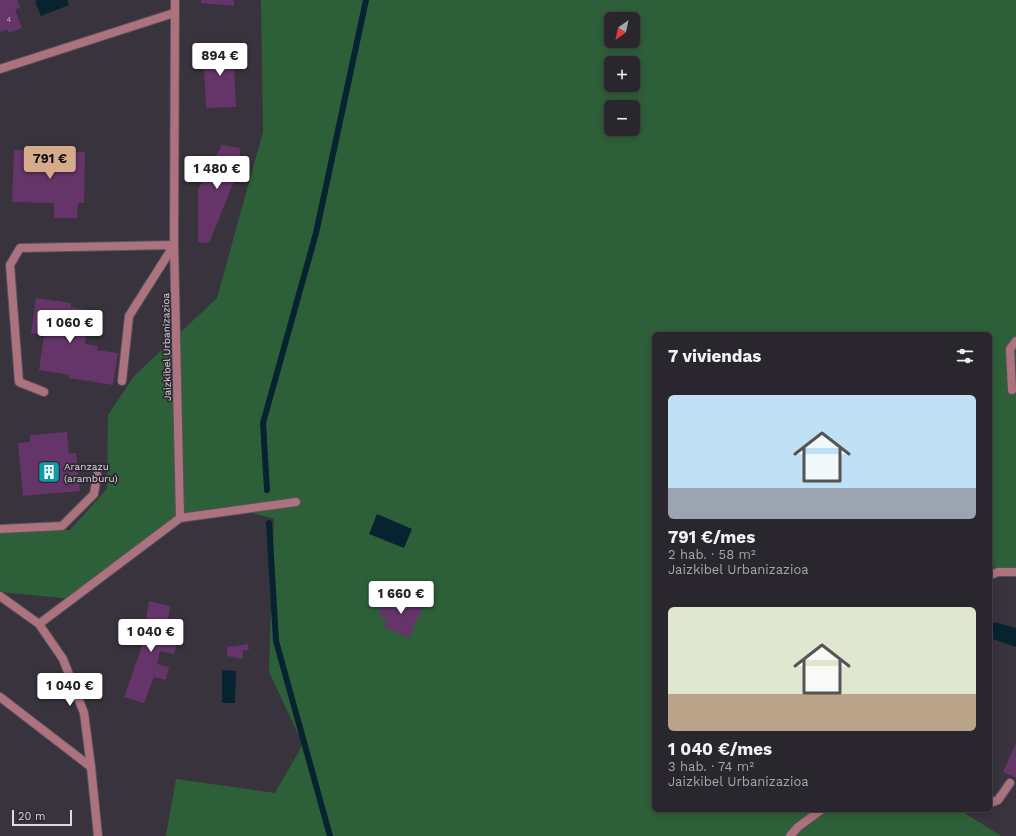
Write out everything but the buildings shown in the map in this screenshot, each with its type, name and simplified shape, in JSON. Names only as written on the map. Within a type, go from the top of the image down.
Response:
[{"type":"street","name":"Jaizkibel Urbanizazioa","points":[[175,0],[174,245],[180,518]]},
{"type":"street","points":[[0,69],[174,13]]},
{"type":"street","points":[[122,381],[129,316],[174,245]]},
{"type":"street","points":[[44,392],[19,382],[10,265],[20,248],[174,245]]},
{"type":"street","points":[[1012,390],[1010,349],[1016,340]]},
{"type":"street","points":[[0,529],[62,526],[94,494],[97,475]]},
{"type":"street","points":[[39,624],[180,518],[296,502]]},
{"type":"street","points":[[992,574],[998,572],[1016,572]]},
{"type":"street","points":[[0,596],[39,624],[63,659],[84,713],[98,836]]},
{"type":"street","points":[[0,697],[91,766]]},
{"type":"street","points":[[992,802],[998,800],[1010,783]]},
{"type":"street","points":[[790,836],[798,827],[818,812]]},
{"type":"green space","points":[[261,0],[1016,0],[1016,575],[997,572],[992,563],[992,332],[652,332],[652,812],[963,812],[1001,836],[166,836],[176,779],[275,793],[303,744],[269,672],[274,519],[242,510],[180,518],[72,599],[0,592],[0,534],[3,530],[70,530],[107,489],[108,415],[134,376],[217,298],[263,132]]},
{"type":"water","points":[[67,0],[69,5],[41,16],[35,1]]},
{"type":"water","points":[[377,514],[412,529],[404,548],[369,534]]},
{"type":"water","points":[[992,622],[1016,628],[1016,647],[992,639]]},
{"type":"water","points":[[222,670],[236,671],[235,703],[222,703]]},
{"type":"waterway","points":[[267,490],[263,423],[316,233],[366,0]]},
{"type":"waterway","points":[[269,523],[276,641],[330,836]]},
{"type":"place","name":"Aranzazu (aramburu)","points":[[49,472]]}]
